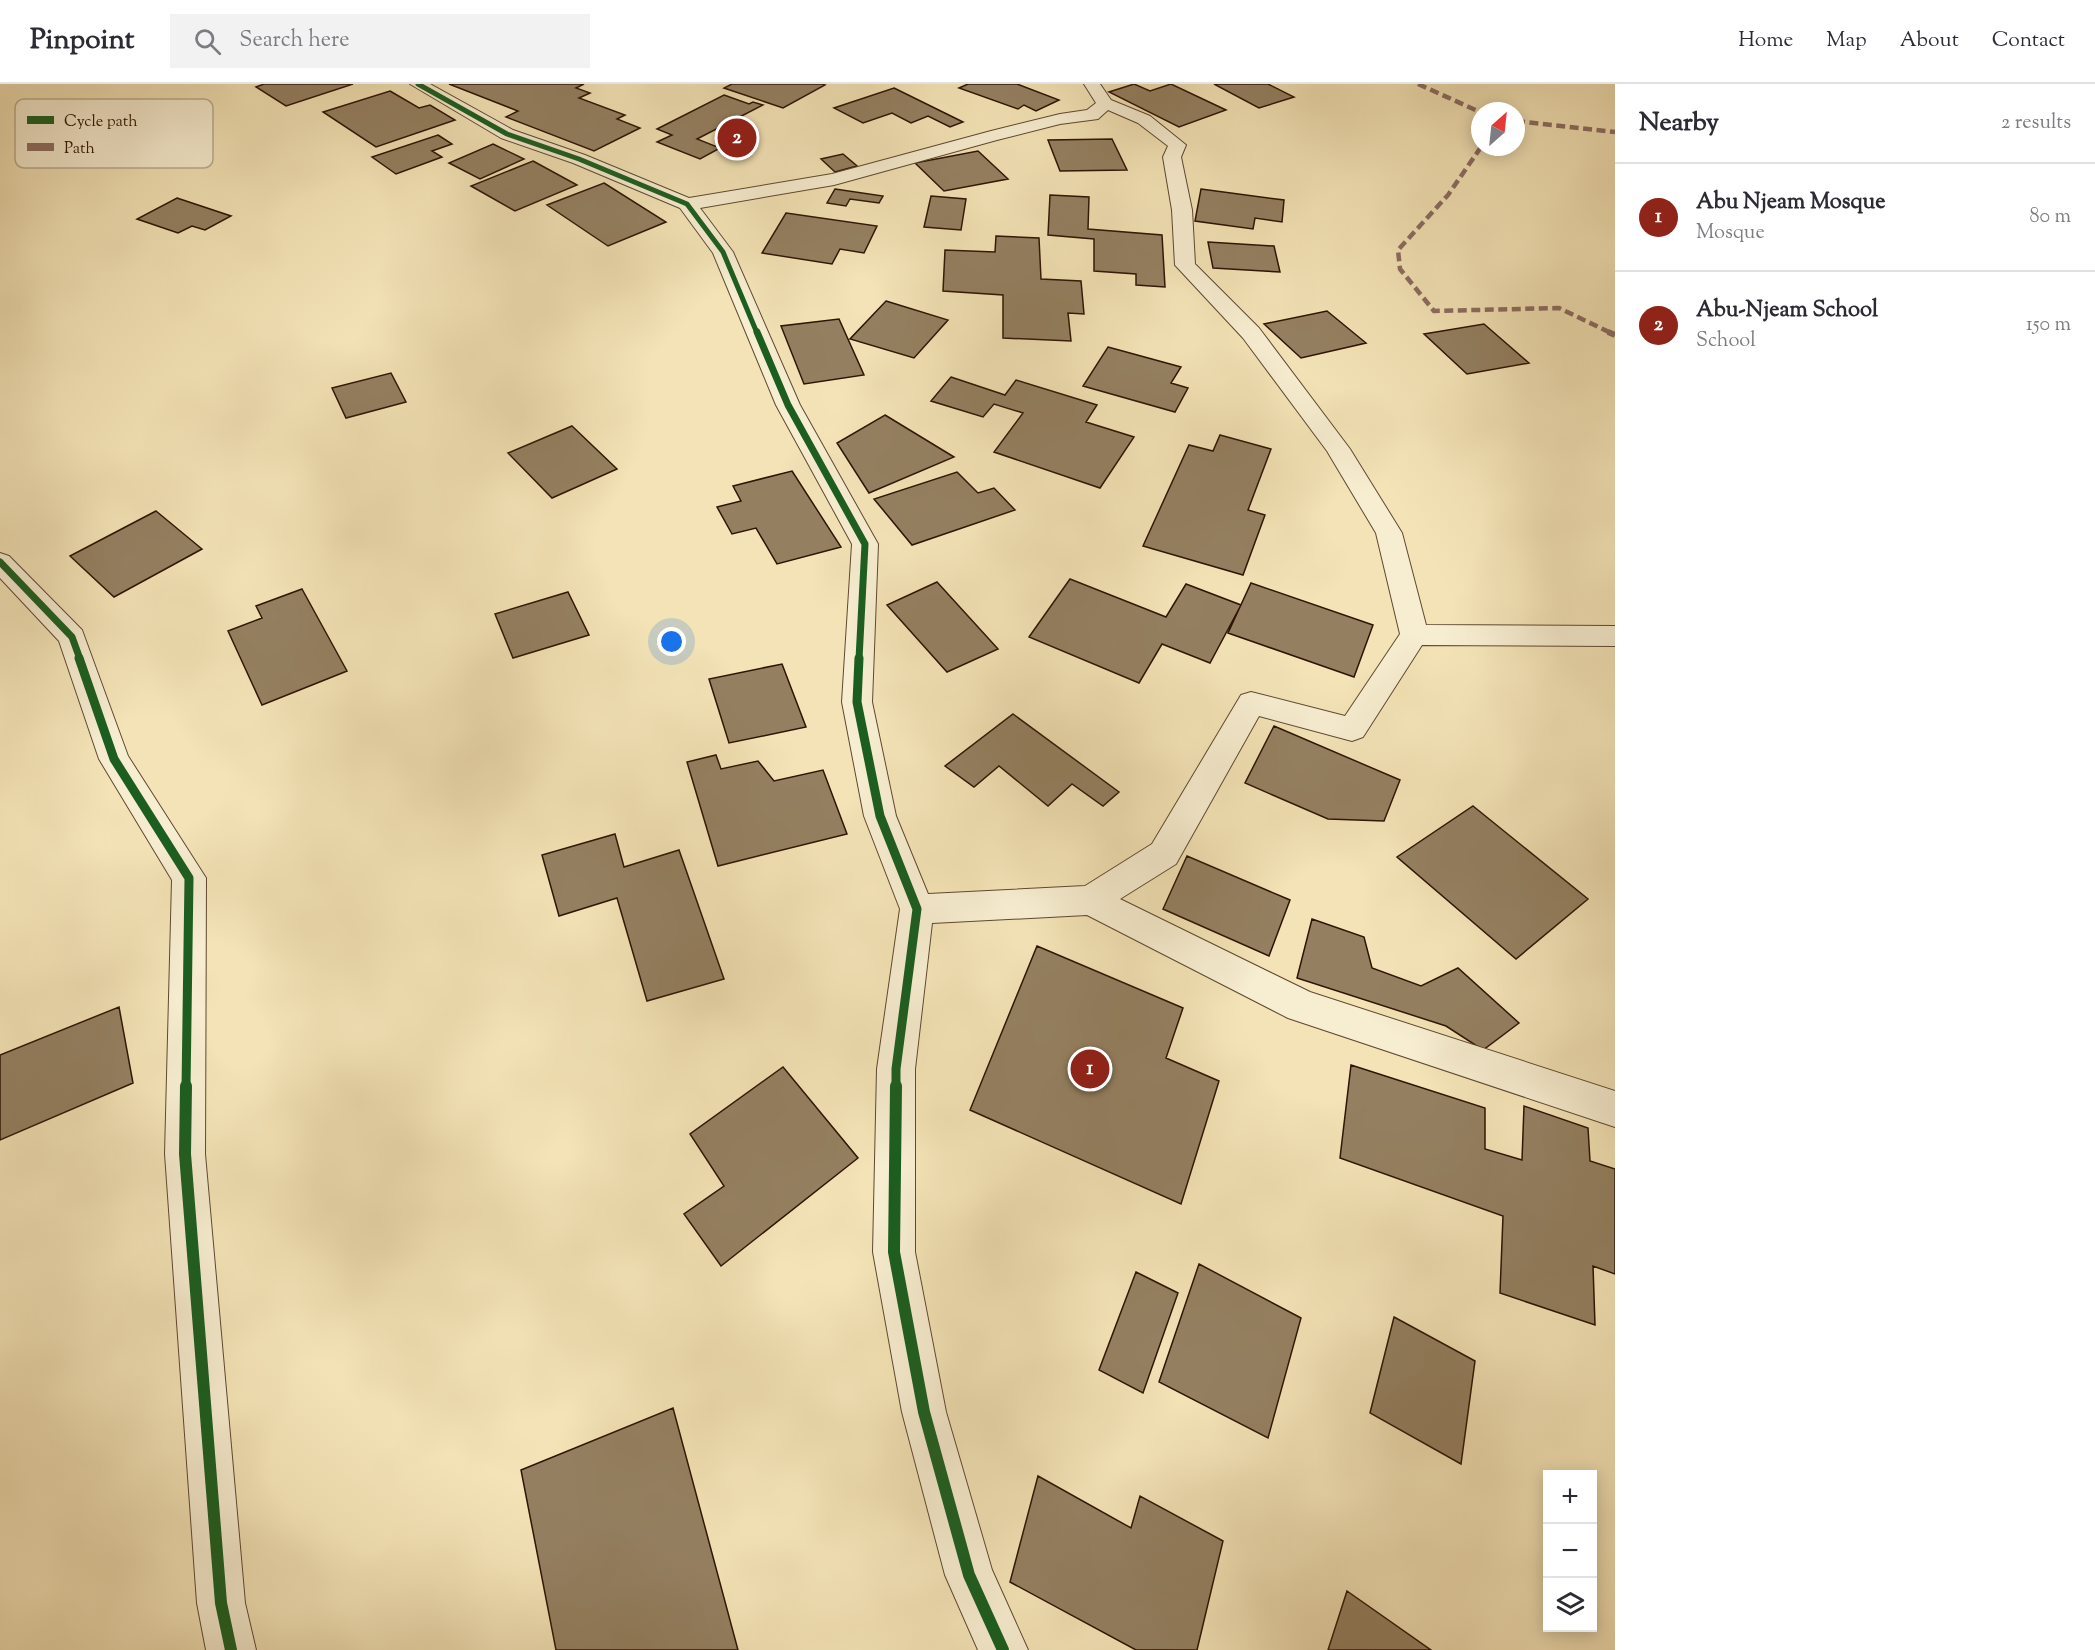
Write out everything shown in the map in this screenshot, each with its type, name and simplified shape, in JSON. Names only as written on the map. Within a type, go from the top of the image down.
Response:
[{"type":"street","points":[[418,84],[507,134],[579,159],[687,204],[723,252],[788,405],[865,544],[857,702],[880,816],[917,909],[896,1069],[894,1252],[924,1412],[933,1445],[969,1575],[1003,1650]]},
{"type":"street","points":[[917,909],[1089,900],[1164,855],[1251,703],[1352,729],[1414,635],[1389,533],[1338,449],[1251,333],[1185,265],[1182,210],[1172,157],[1178,145],[1154,123],[1125,109],[1105,104],[1092,84]]},
{"type":"street","points":[[687,204],[834,179],[991,136],[1060,119],[1092,115],[1105,104]]},
{"type":"street","points":[[0,562],[72,637],[114,759],[189,878],[185,1154],[221,1603],[231,1650]]},
{"type":"street","points":[[1414,635],[1615,636]]},
{"type":"street","points":[[1089,900],[1301,1006],[1615,1109]]},
{"type":"building","points":[[264,84],[353,84],[286,106],[256,87]]},
{"type":"building","points":[[449,84],[584,84],[576,88],[590,93],[579,98],[625,115],[617,119],[640,128],[594,151],[506,117],[518,111]]},
{"type":"building","points":[[732,84],[825,85],[783,108],[724,88]]},
{"type":"building","points":[[968,84],[1017,84],[1059,100],[1036,111],[1024,105],[1018,109],[959,88]]},
{"type":"building","points":[[1134,84],[1150,91],[1171,84],[1226,110],[1179,127],[1109,92]]},
{"type":"building","points":[[1214,84],[1268,84],[1294,97],[1259,108]]},
{"type":"building","points":[[894,88],[963,122],[950,127],[928,116],[911,123],[892,113],[863,123],[834,108]]},
{"type":"building","points":[[390,91],[419,108],[430,105],[455,120],[376,147],[323,112]]},
{"type":"building","points":[[724,95],[749,104],[753,102],[763,105],[697,139],[720,148],[700,159],[657,142],[672,135],[657,129]]},
{"type":"building","points":[[438,135],[452,144],[432,151],[442,157],[396,174],[372,157]]},
{"type":"building","points":[[1112,139],[1127,170],[1060,171],[1048,140]]},
{"type":"building","points":[[493,144],[524,159],[480,179],[449,163]]},
{"type":"building","points":[[978,151],[1008,179],[944,191],[915,163]]},
{"type":"building","points":[[843,154],[857,166],[835,172],[821,159]]},
{"type":"building","points":[[533,161],[577,185],[515,211],[471,186]]},
{"type":"building","points":[[604,183],[666,222],[608,246],[547,205]]},
{"type":"building","points":[[835,189],[883,196],[879,203],[850,199],[846,206],[827,203]]},
{"type":"building","points":[[1201,189],[1284,200],[1282,222],[1255,218],[1253,229],[1195,221]]},
{"type":"building","points":[[1050,195],[1089,197],[1088,229],[1162,235],[1165,287],[1136,285],[1136,274],[1094,271],[1094,239],[1048,235]]},
{"type":"building","points":[[931,196],[966,199],[961,230],[924,227]]},
{"type":"building","points":[[177,198],[231,216],[205,230],[192,226],[178,233],[137,219]]},
{"type":"building","points":[[786,213],[877,226],[864,253],[840,249],[832,264],[762,253]]},
{"type":"building","points":[[996,236],[1039,238],[1041,279],[1081,281],[1084,314],[1068,313],[1071,341],[1003,338],[1003,295],[943,291],[945,250],[995,252]]},
{"type":"building","points":[[1208,242],[1274,246],[1280,272],[1213,268]]},
{"type":"building","points":[[886,301],[948,320],[914,358],[850,339]]},
{"type":"building","points":[[1327,311],[1366,343],[1301,358],[1264,324]]},
{"type":"building","points":[[839,319],[864,375],[804,384],[781,326]]},
{"type":"building","points":[[1484,324],[1529,363],[1467,374],[1424,334]]},
{"type":"building","points":[[1108,347],[1181,367],[1171,383],[1188,388],[1175,412],[1083,386]]},
{"type":"building","points":[[391,373],[406,402],[346,418],[332,388]]},
{"type":"building","points":[[951,377],[1005,395],[1016,380],[1097,405],[1086,422],[1134,437],[1100,488],[994,452],[1023,413],[994,404],[983,417],[931,401]]},
{"type":"building","points":[[885,415],[954,457],[869,493],[837,443]]},
{"type":"building","points":[[572,426],[617,469],[552,498],[508,453]]},
{"type":"building","points":[[1220,435],[1271,449],[1248,510],[1265,515],[1243,575],[1143,546],[1189,445],[1213,451]]},
{"type":"building","points":[[792,471],[841,547],[777,564],[756,528],[732,534],[717,507],[741,501],[733,486]]},
{"type":"building","points":[[957,472],[978,493],[994,488],[1015,510],[912,545],[874,499]]},
{"type":"building","points":[[156,511],[202,549],[114,597],[70,556]]},
{"type":"building","points":[[1070,579],[1166,617],[1186,584],[1241,605],[1210,663],[1162,644],[1139,683],[1029,637]]},
{"type":"building","points":[[937,582],[998,649],[947,672],[887,605]]},
{"type":"building","points":[[1251,583],[1373,625],[1354,677],[1228,633]]},
{"type":"building","points":[[302,589],[347,671],[262,705],[228,631],[262,618],[256,606]]},
{"type":"building","points":[[568,592],[589,635],[513,658],[495,614]]},
{"type":"building","points":[[782,664],[806,727],[729,743],[709,679]]},
{"type":"building","points":[[1013,714],[1119,792],[1103,806],[1072,784],[1048,806],[999,766],[974,787],[945,766]]},
{"type":"building","points":[[1274,726],[1400,780],[1384,821],[1328,819],[1245,783]]},
{"type":"building","points":[[716,755],[721,769],[758,761],[774,781],[823,770],[847,834],[718,866],[687,762]]},
{"type":"building","points":[[1473,806],[1588,899],[1516,959],[1397,857]]},
{"type":"building","points":[[615,834],[624,867],[679,850],[724,979],[647,1001],[617,898],[559,916],[542,855]]},
{"type":"building","points":[[1187,856],[1290,900],[1269,956],[1163,909]]},
{"type":"building","points":[[1312,919],[1364,937],[1372,968],[1421,986],[1458,968],[1519,1023],[1483,1050],[1446,1026],[1297,978]]},
{"type":"building","points":[[1037,946],[1183,1008],[1166,1058],[1219,1081],[1181,1204],[970,1110]]},
{"type":"building","points":[[119,1007],[133,1083],[0,1140],[0,1055]]},
{"type":"building","points":[[1351,1065],[1485,1108],[1485,1149],[1522,1160],[1524,1106],[1588,1128],[1590,1161],[1615,1169],[1615,1274],[1593,1266],[1595,1325],[1500,1293],[1503,1216],[1340,1158]]},
{"type":"building","points":[[783,1067],[858,1158],[721,1266],[684,1214],[724,1186],[690,1134]]},
{"type":"building","points":[[1199,1264],[1301,1318],[1268,1438],[1159,1382]]},
{"type":"building","points":[[1136,1272],[1178,1293],[1143,1393],[1099,1370]]},
{"type":"building","points":[[1394,1317],[1475,1361],[1461,1464],[1370,1413]]},
{"type":"building","points":[[673,1408],[738,1650],[556,1650],[521,1470]]},
{"type":"building","points":[[1038,1476],[1131,1528],[1140,1496],[1223,1541],[1197,1650],[1136,1650],[1010,1582]]},
{"type":"building","points":[[1347,1591],[1431,1650],[1328,1650]]},
{"type":"marked path","points":[[1418,84],[1471,108]]},
{"type":"marked path","points":[[1525,122],[1615,132]]},
{"type":"marked path","points":[[1475,156],[1448,195],[1398,250],[1400,269],[1434,311],[1559,308],[1615,335]]},
{"type":"cycle path","points":[[418,84],[507,134],[579,159],[687,204],[723,252],[788,405],[865,544],[857,702],[880,816],[917,909],[896,1069],[894,1252],[924,1412],[969,1575],[1003,1650]]},
{"type":"cycle path","points":[[0,562],[72,637],[114,759],[189,878],[185,1154],[221,1603],[231,1650]]},
{"type":"place","name":"Abu-Njeam School","points":[[737,138]]},
{"type":"place","name":"Abu Njeam Mosque","points":[[1090,1069]]}]
